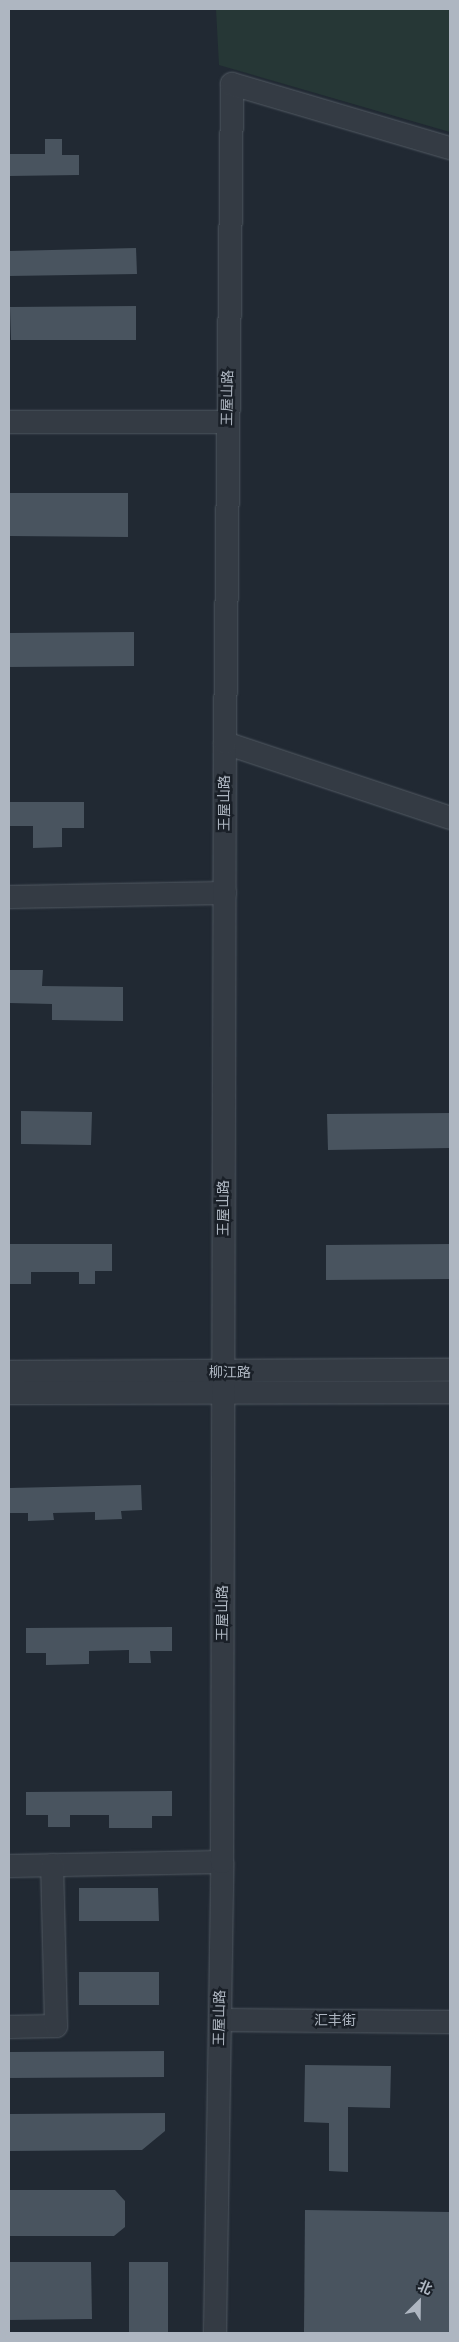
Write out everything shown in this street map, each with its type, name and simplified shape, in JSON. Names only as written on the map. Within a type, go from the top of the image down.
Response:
[{"type":"street","name":"王屋山路","points":[[215,2333],[222,1862],[225,743],[232,84],[450,148]]},
{"type":"street","points":[[9,422],[227,422]]},
{"type":"street","points":[[225,743],[450,818]]},
{"type":"street","points":[[9,897],[225,893]]},
{"type":"street","name":"柳江路","points":[[9,1393],[450,1370]]},
{"type":"street","name":"柳江路","points":[[9,1372],[450,1392]]},
{"type":"street","points":[[9,1866],[222,1862]]},
{"type":"street","points":[[9,2027],[56,2026],[52,1865]]},
{"type":"street","name":"汇丰街","points":[[220,2020],[450,2022]]},
{"type":"shaded area","points":[[216,9],[450,9],[450,132],[219,65]]},
{"type":"building","points":[[45,139],[62,139],[62,155],[79,155],[79,175],[9,176],[9,154],[45,154]]},
{"type":"building","points":[[136,248],[137,274],[9,276],[9,251]]},
{"type":"building","points":[[136,306],[136,340],[11,340],[10,307]]},
{"type":"building","points":[[9,493],[128,493],[128,537],[9,536]]},
{"type":"building","points":[[134,632],[134,666],[9,667],[9,633]]},
{"type":"building","points":[[9,802],[84,802],[84,828],[62,828],[62,847],[33,848],[33,826],[9,826]]},
{"type":"building","points":[[9,970],[43,970],[42,986],[123,987],[123,1021],[52,1020],[52,1004],[9,1003]]},
{"type":"building","points":[[21,1111],[92,1112],[91,1145],[21,1144]]},
{"type":"building","points":[[450,1113],[450,1148],[328,1150],[327,1114]]},
{"type":"building","points":[[9,1244],[112,1244],[112,1271],[95,1271],[95,1284],[79,1284],[79,1272],[31,1272],[31,1284],[10,1284]]},
{"type":"building","points":[[450,1244],[450,1279],[326,1280],[326,1245]]},
{"type":"building","points":[[141,1485],[142,1510],[121,1511],[122,1519],[95,1520],[95,1512],[53,1513],[54,1520],[28,1521],[28,1513],[9,1513],[9,1488]]},
{"type":"building","points":[[172,1627],[172,1651],[150,1651],[151,1663],[129,1663],[129,1650],[89,1651],[89,1664],[46,1665],[46,1653],[26,1653],[26,1628]]},
{"type":"building","points":[[172,1791],[172,1816],[152,1816],[152,1828],[109,1828],[109,1815],[70,1815],[70,1827],[48,1827],[48,1815],[26,1815],[26,1792]]},
{"type":"building","points":[[79,1888],[158,1888],[159,1921],[79,1921]]},
{"type":"building","points":[[79,1972],[159,1972],[159,2005],[79,2005]]},
{"type":"building","points":[[164,2051],[164,2077],[9,2078],[9,2052]]},
{"type":"building","points":[[305,2065],[391,2066],[390,2108],[348,2107],[348,2172],[329,2171],[329,2123],[304,2122]]},
{"type":"building","points":[[165,2113],[165,2131],[142,2150],[9,2151],[9,2114]]},
{"type":"building","points":[[9,2190],[115,2190],[125,2201],[125,2227],[114,2236],[9,2236]]},
{"type":"building","points":[[305,2210],[450,2212],[450,2333],[304,2333]]},
{"type":"building","points":[[9,2262],[91,2262],[92,2319],[9,2320]]},
{"type":"building","points":[[129,2262],[168,2262],[168,2333],[129,2333]]}]
